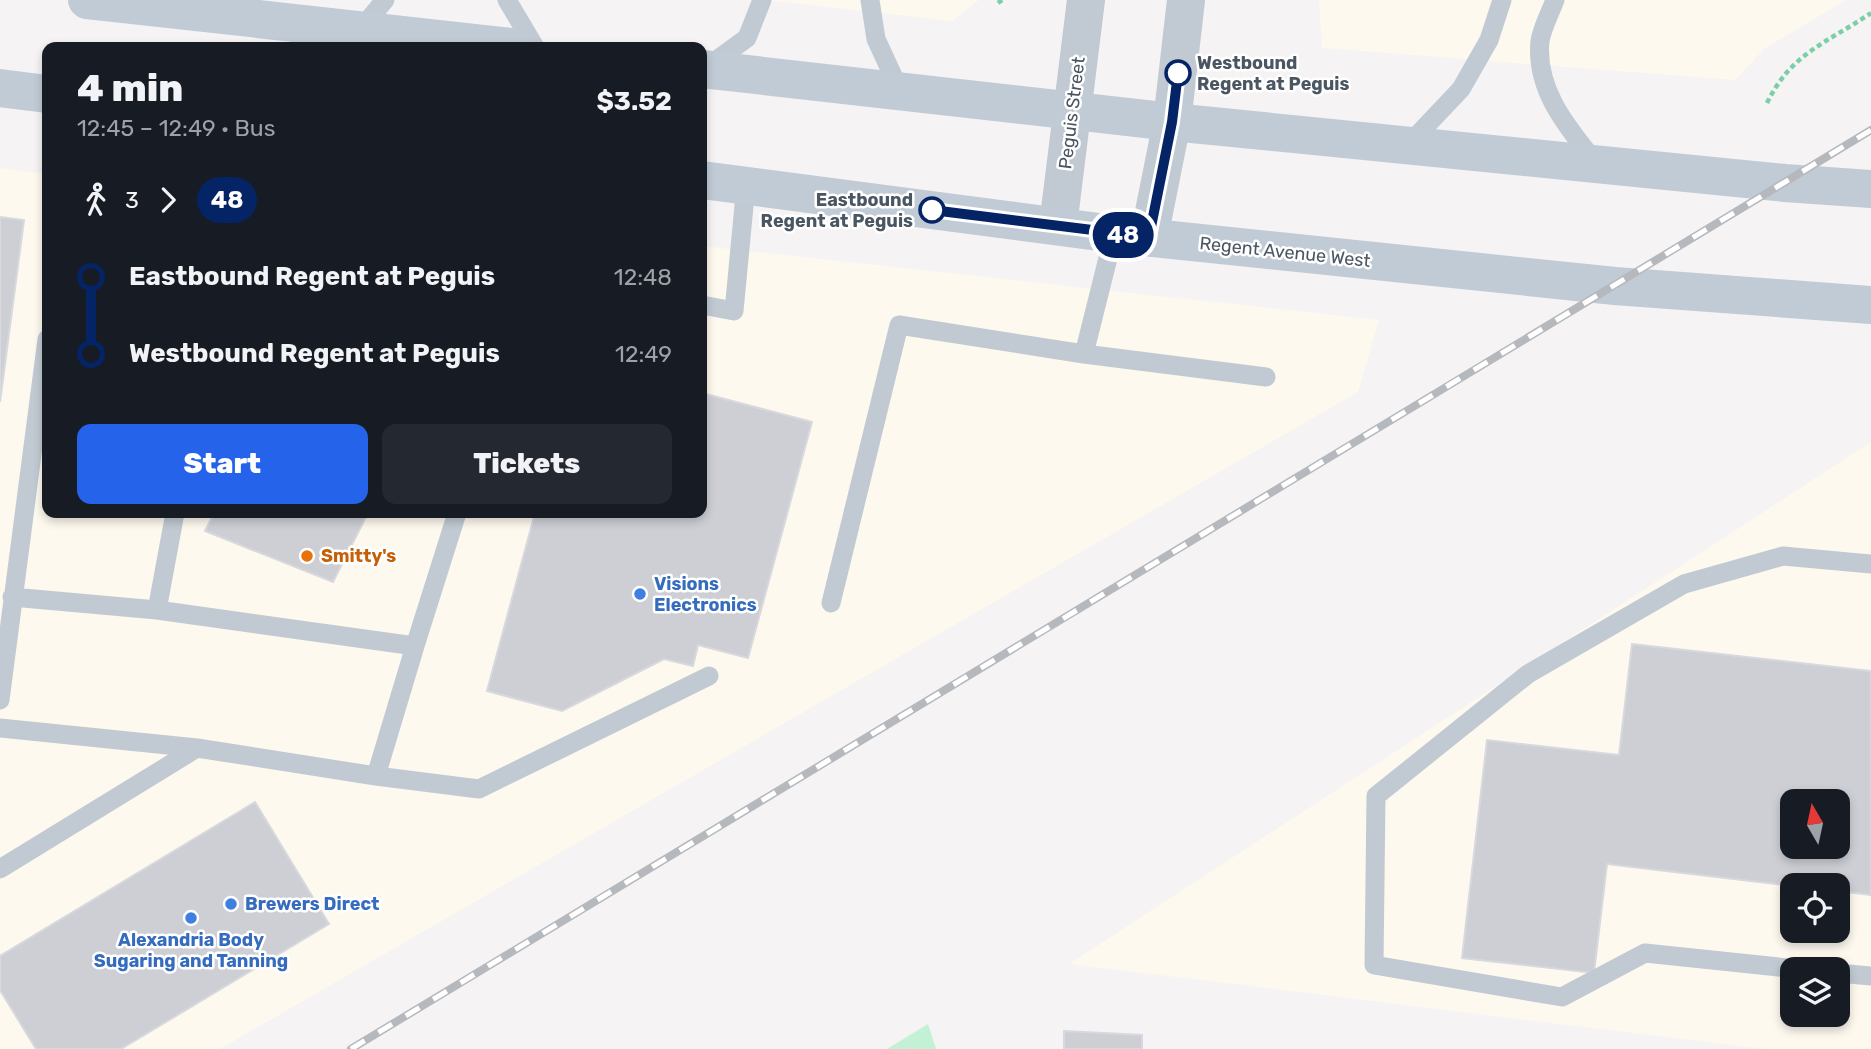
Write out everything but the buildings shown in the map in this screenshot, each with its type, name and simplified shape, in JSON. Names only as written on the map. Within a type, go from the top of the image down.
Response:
[{"type":"main road","points":[[87,0],[464,42]]},
{"type":"main road","points":[[707,69],[1172,122],[1871,189]]},
{"type":"main road","points":[[0,88],[42,93]]},
{"type":"main road","name":"Regent Avenue West","points":[[707,181],[1131,236],[1615,286],[1871,305]]},
{"type":"street","name":"Peguis Street","points":[[1058,226],[1086,0]]},
{"type":"street","points":[[1131,236],[1172,122],[1186,0]]},
{"type":"lane","points":[[359,31],[385,0]]},
{"type":"lane","points":[[507,0],[532,42]]},
{"type":"lane","points":[[707,66],[747,38],[762,0]]},
{"type":"lane","points":[[870,0],[876,39],[900,91]]},
{"type":"lane","points":[[1408,145],[1461,89],[1489,40],[1503,0]]},
{"type":"lane","points":[[1555,0],[1540,41],[1543,81],[1563,121],[1597,164]]},
{"type":"lane","points":[[707,307],[734,310],[746,185]]},
{"type":"lane","points":[[1084,354],[1131,236]]},
{"type":"lane","points":[[831,603],[899,326],[1084,354],[1266,377]]},
{"type":"lane","points":[[0,700],[42,376]]},
{"type":"lane","points":[[157,610],[174,518]]},
{"type":"lane","points":[[376,776],[455,518]]},
{"type":"lane","points":[[1780,967],[1645,953],[1563,997],[1374,965],[1376,796],[1528,674],[1684,584],[1783,556],[1871,564]]},
{"type":"lane","points":[[12,597],[157,610],[415,646]]},
{"type":"lane","points":[[0,728],[197,748],[479,789],[709,676]]},
{"type":"lane","points":[[0,869],[197,748]]},
{"type":"lane","points":[[1850,974],[1871,976]]},
{"type":"path","points":[[1766,103],[1777,82],[1791,66],[1808,52],[1871,13]]},
{"type":"shaded area","points":[[766,0],[979,0],[952,21]]},
{"type":"shaded area","points":[[1319,0],[1846,0],[1764,49],[1735,80],[1322,48]]},
{"type":"shaded area","points":[[0,168],[42,173],[42,518],[707,518],[707,247],[1379,320],[1358,392],[220,1049],[0,1049]]},
{"type":"shaded area","points":[[1871,442],[1871,1049],[1764,1049],[1069,964]]},
{"type":"green space","points":[[928,1024],[936,1049],[887,1049]]},
{"type":"railway","points":[[351,1049],[1871,130]]},
{"type":"bus line","name":"48","points":[[932,210],[1149,237],[1172,122],[1178,73]]},
{"type":"place","name":"Westbound Regent at Peguis","points":[[1178,73]]},
{"type":"place","name":"Eastbound Regent at Peguis","points":[[932,210]]},
{"type":"place","name":"Smitty's","points":[[307,556]]},
{"type":"place","name":"Visions Electronics","points":[[640,594]]},
{"type":"place","name":"Brewers Direct","points":[[231,904]]},
{"type":"place","name":"Alexandria Body Sugaring and Tanning","points":[[191,918]]}]
